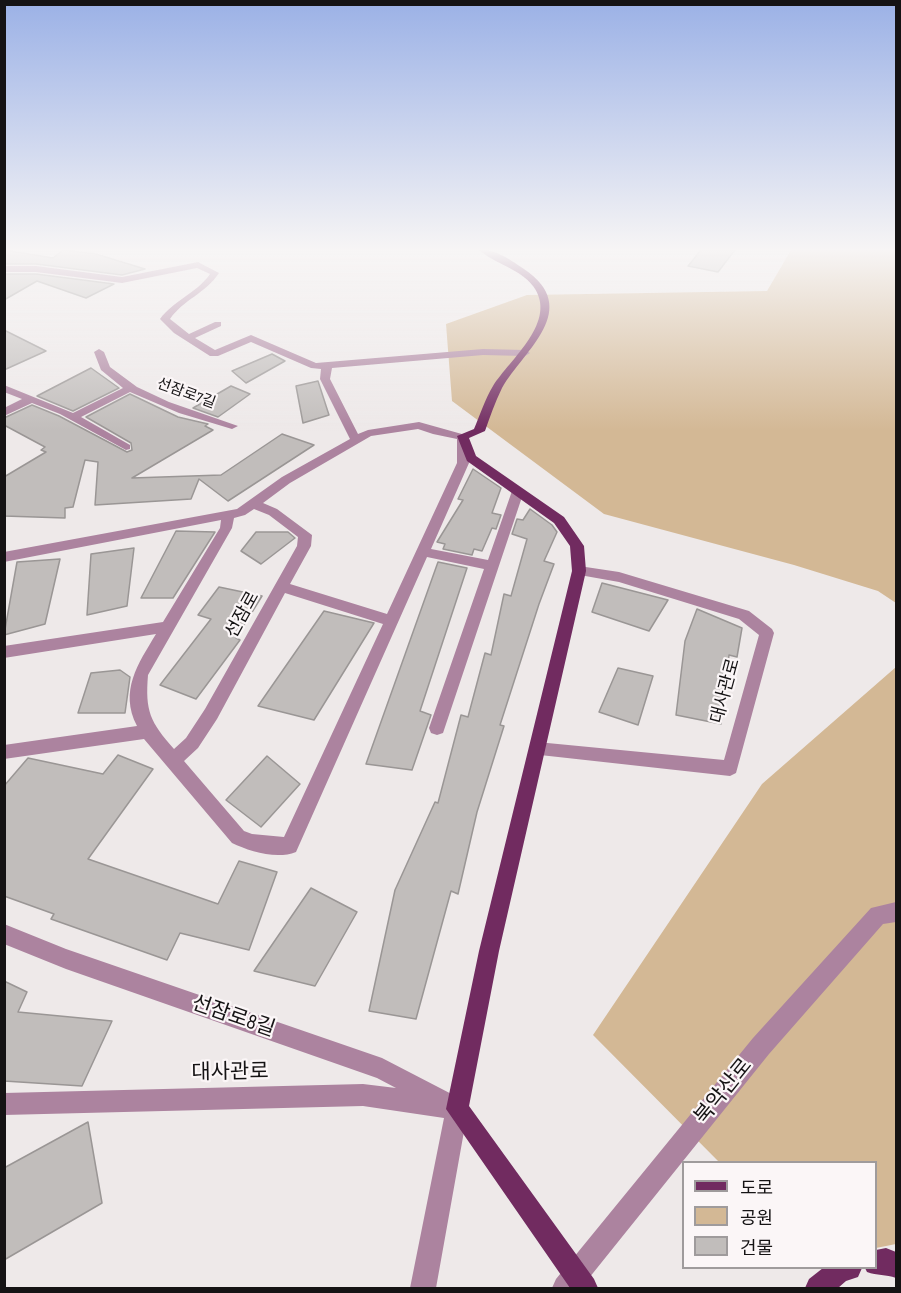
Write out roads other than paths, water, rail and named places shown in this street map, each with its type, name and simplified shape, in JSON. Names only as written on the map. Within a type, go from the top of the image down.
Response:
[{"type":"main road","points":[[545,310],[537,337],[498,387],[479,431],[463,436],[471,458],[559,520],[577,546],[579,572],[489,951],[457,1109],[585,1288]]},
{"type":"main road","points":[[877,1263],[886,1261],[897,1265]]},
{"type":"main road","points":[[818,1288],[841,1269]]},
{"type":"street","points":[[173,310],[165,320],[214,354],[251,338],[315,366],[483,352],[525,353]]},
{"type":"street","points":[[188,338],[218,324]]},
{"type":"street","name":"선잠로7길","points":[[99,352],[104,368],[114,378],[171,407],[232,426]]},
{"type":"street","points":[[327,365],[325,379],[356,440]]},
{"type":"street","name":"선잠로7길","points":[[73,417],[132,387]]},
{"type":"street","points":[[4,388],[73,417],[126,447]]},
{"type":"street","points":[[4,413],[31,399]]},
{"type":"street","points":[[4,557],[228,514],[241,512],[285,480],[368,434],[419,426],[437,432],[463,436],[463,463],[290,846],[250,843],[238,837],[149,731],[142,719],[138,702],[140,674],[226,528],[228,514]]},
{"type":"street","points":[[438,728],[518,490]]},
{"type":"street","name":"선잠로","points":[[173,761],[192,743],[211,714],[304,546],[306,535],[273,512],[253,503]]},
{"type":"street","points":[[423,552],[492,567]]},
{"type":"street","name":"대사관로","points":[[537,749],[730,768],[767,633],[744,615],[619,577],[579,572]]},
{"type":"street","points":[[281,586],[390,621]]},
{"type":"street","points":[[4,652],[166,627]]},
{"type":"street","points":[[4,752],[149,731]]},
{"type":"street","name":"북악산로","points":[[566,1288],[769,1037],[878,915],[897,912]]},
{"type":"street","name":"선잠로8길","points":[[4,934],[66,959],[382,1069],[457,1109]]},
{"type":"street","name":"대사관로","points":[[4,1104],[363,1095],[457,1109]]},
{"type":"street","points":[[423,1288],[457,1109]]}]
